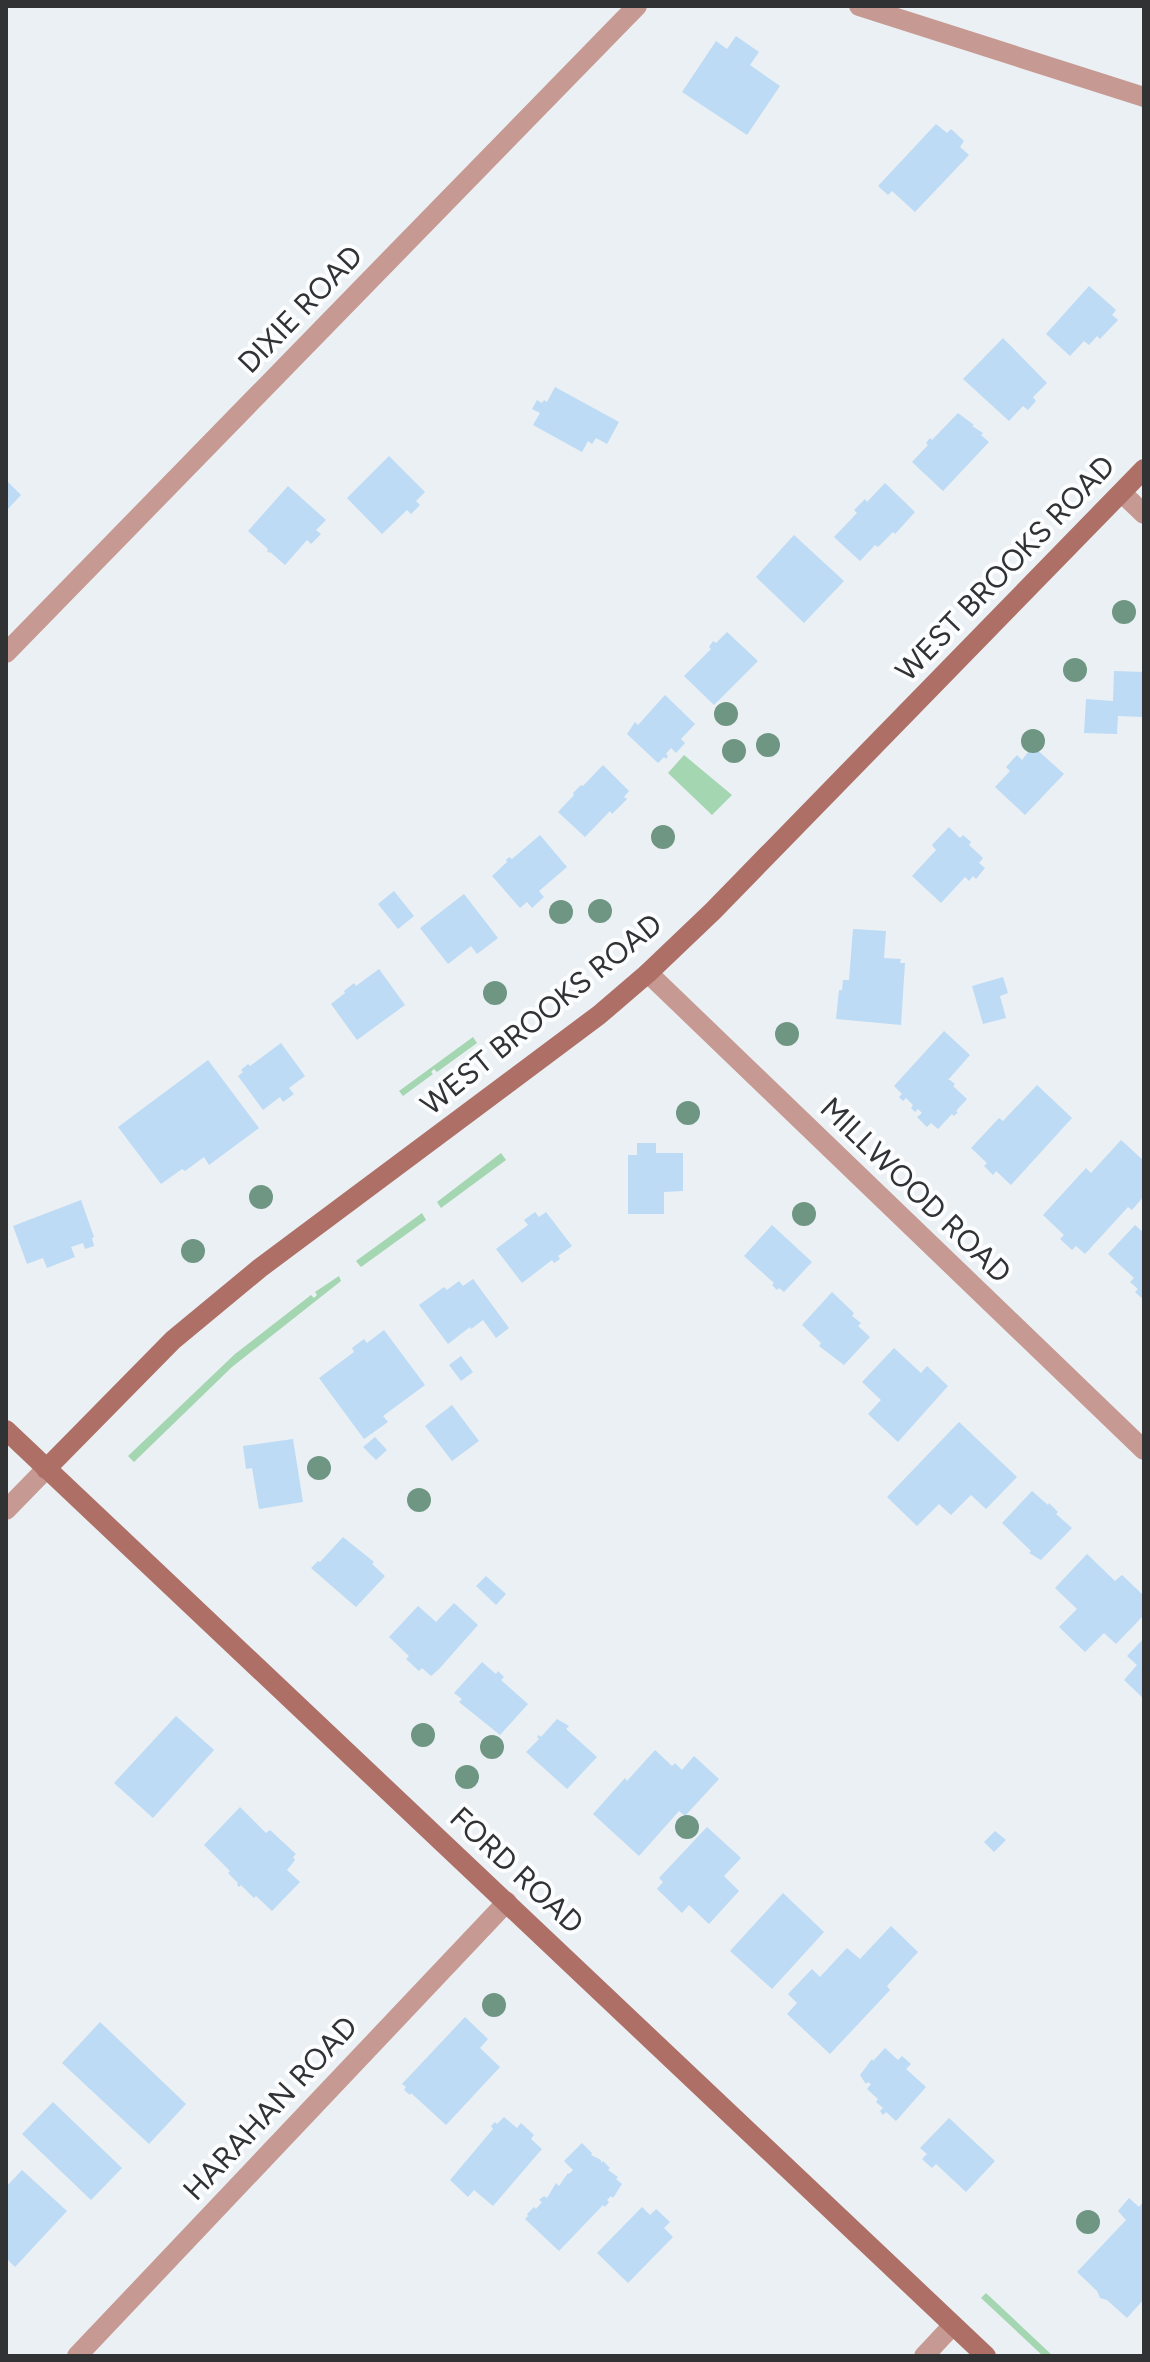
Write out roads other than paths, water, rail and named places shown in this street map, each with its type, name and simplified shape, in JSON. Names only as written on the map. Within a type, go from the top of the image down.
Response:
[{"type":"street","name":"DIXIE ROAD","points":[[6,653],[637,6]]},
{"type":"street","points":[[859,6],[1144,97]]},
{"type":"street","name":"WEST BROOKS ROAD","points":[[46,1469],[173,1340],[260,1268],[599,1015],[648,973],[713,911],[1144,469]]},
{"type":"street","points":[[1122,493],[1144,514]]},
{"type":"street","name":"MILLWOOD ROAD","points":[[648,973],[1144,1450]]},
{"type":"street","name":"FORD ROAD","points":[[6,1430],[986,2356]]},
{"type":"street","points":[[6,1510],[46,1469]]},
{"type":"street","name":"HARAHAN ROAD","points":[[77,2356],[507,1902]]},
{"type":"street","points":[[924,2356],[953,2325]]}]
